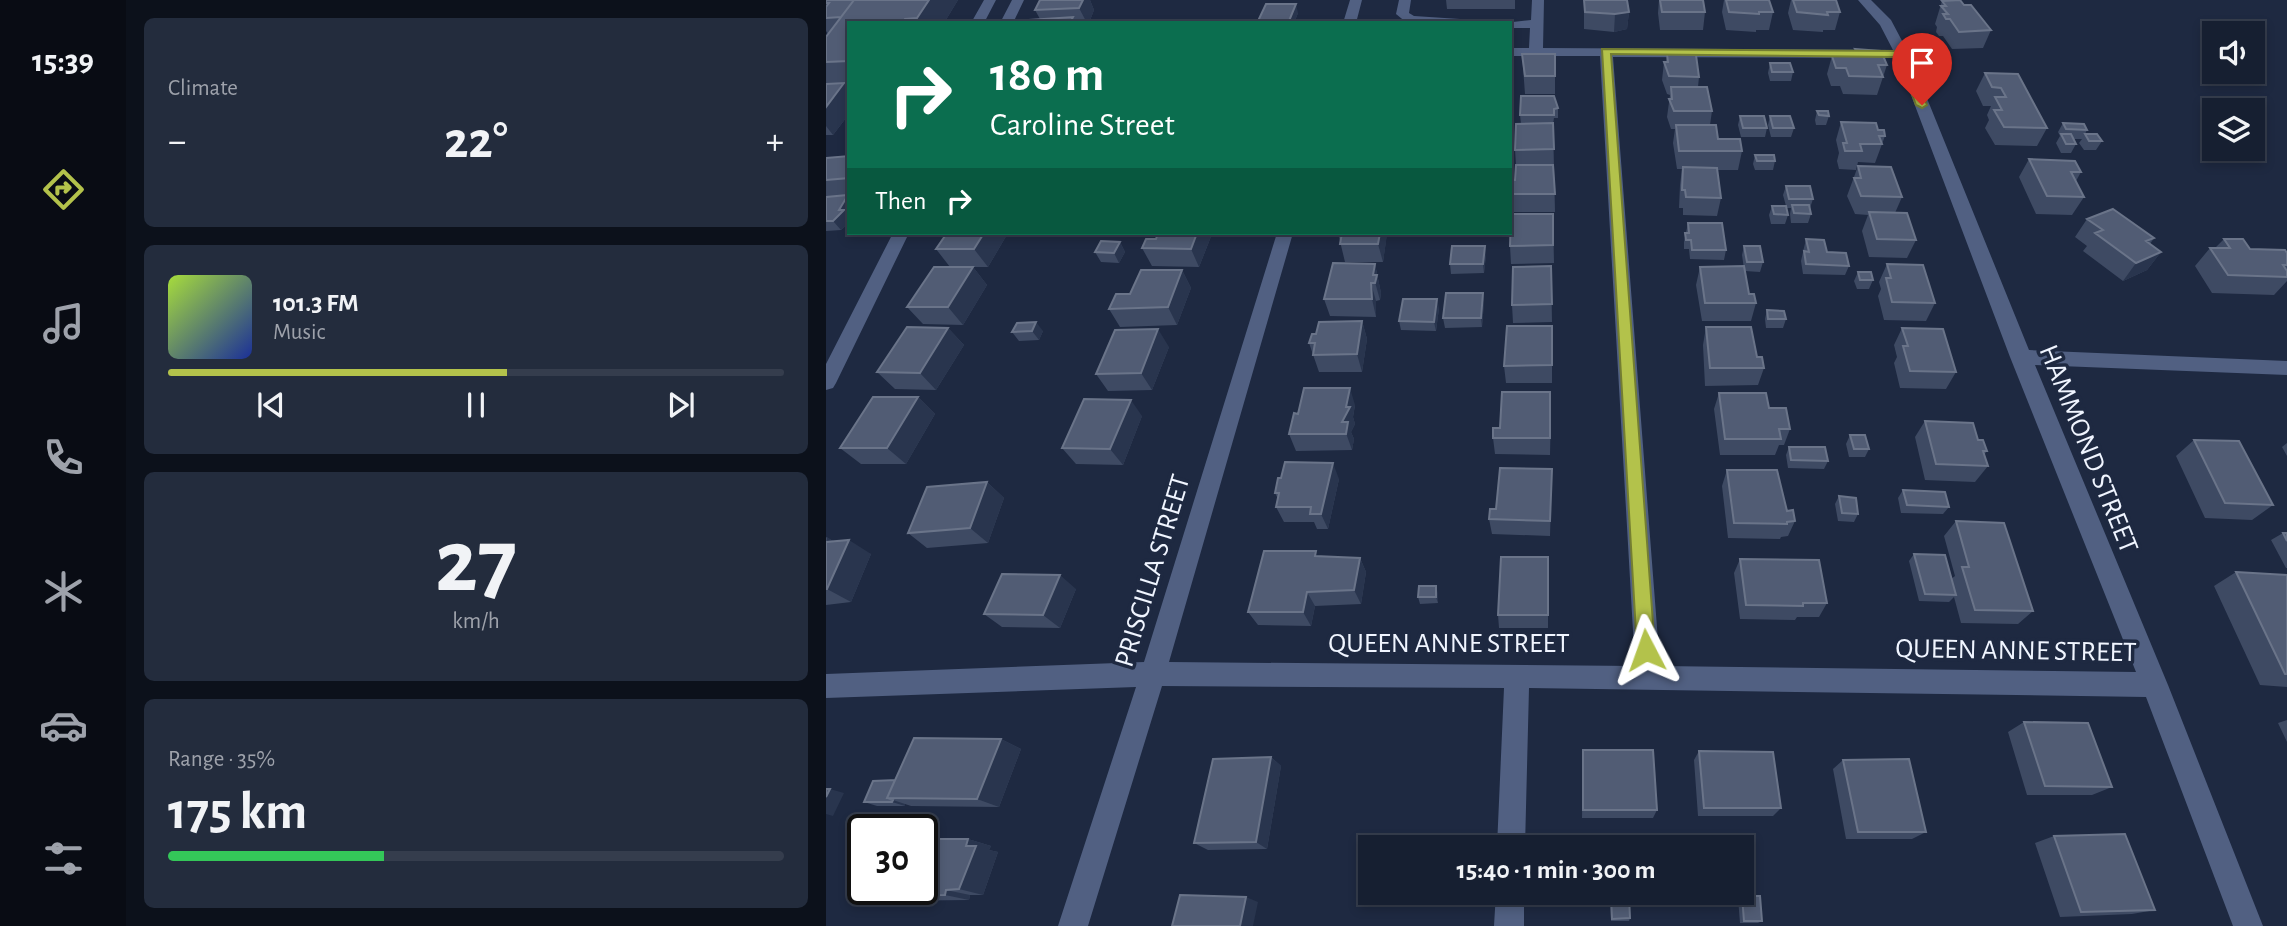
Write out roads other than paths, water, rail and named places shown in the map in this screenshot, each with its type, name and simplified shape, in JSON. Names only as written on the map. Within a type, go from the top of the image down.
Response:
[{"type":"street","points":[[978,21],[990,0]]},
{"type":"street","points":[[1007,21],[1018,0]]},
{"type":"street","points":[[1350,21],[1356,0]]},
{"type":"street","points":[[1405,0],[1402,14],[1411,20],[1427,21]]},
{"type":"street","points":[[1536,52],[1538,0]]},
{"type":"street","name":"HAMMOND STREET","points":[[1864,0],[1886,23],[1902,54],[2020,357],[2155,685],[2248,926]]},
{"type":"street","points":[[1512,23],[1537,24]]},
{"type":"street","points":[[1606,51],[1648,677]]},
{"type":"street","points":[[1512,52],[1902,54]]},
{"type":"street","points":[[826,383],[900,235]]},
{"type":"street","name":"PRISCILLA STREET","points":[[1073,926],[1153,674],[1284,235]]},
{"type":"street","points":[[2020,357],[2287,368]]},
{"type":"street","name":"QUEEN ANNE STREET","points":[[826,686],[1153,674],[1648,677],[2155,685]]},
{"type":"street","points":[[1511,835],[1517,676]]},
{"type":"street","points":[[1509,926],[1510,905]]}]
